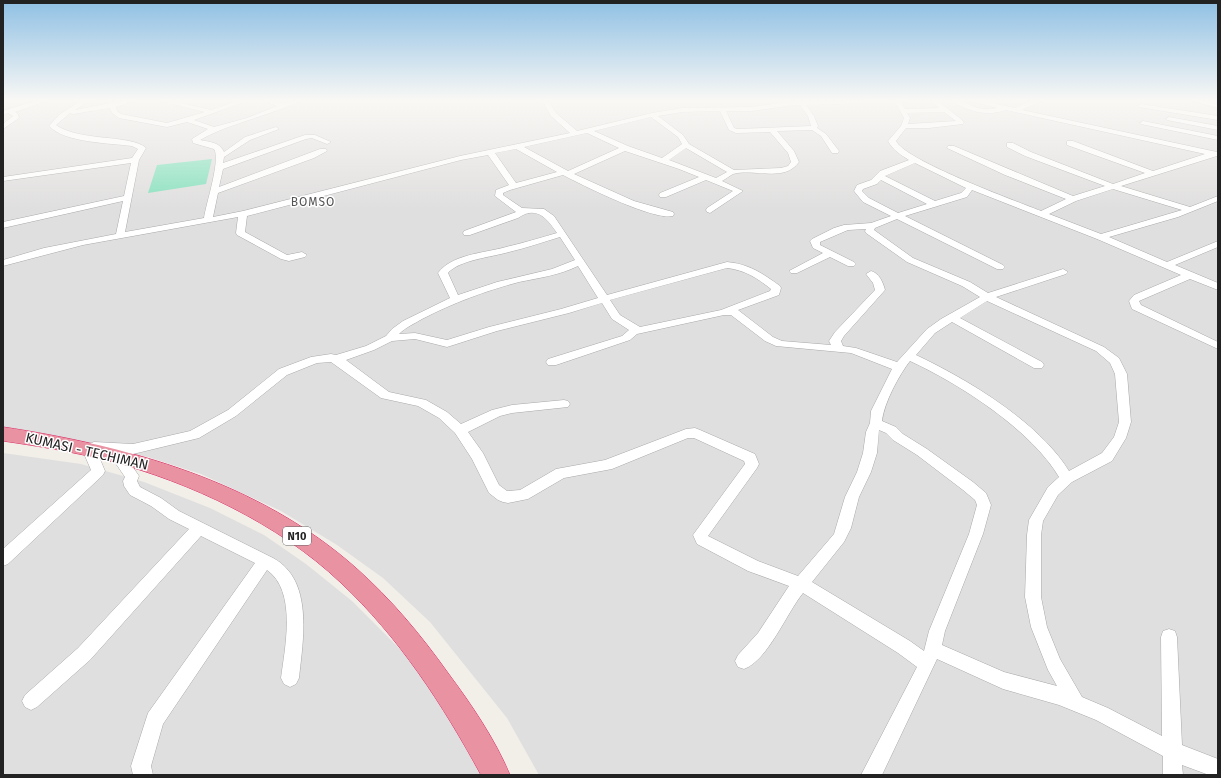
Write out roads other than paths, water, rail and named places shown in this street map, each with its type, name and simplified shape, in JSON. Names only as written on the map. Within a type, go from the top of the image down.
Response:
[{"type":"highway","name":"KUMASI - TECHIMAN","points":[[3,434],[37,438],[117,455],[157,467],[197,482],[234,499],[276,522],[301,539],[350,578],[386,613],[436,675],[451,697],[496,775]]},
{"type":"street","points":[[82,136],[141,146],[142,148],[135,160],[120,235]]},
{"type":"street","points":[[199,136],[196,141],[219,149],[221,156],[208,221]]},
{"type":"street","points":[[221,156],[230,153],[239,144],[256,136]]},
{"type":"street","points":[[220,167],[310,136]]},
{"type":"street","points":[[313,136],[327,142]]},
{"type":"street","points":[[3,263],[44,251],[120,235],[243,214],[436,163],[565,136]]},
{"type":"street","points":[[600,136],[625,148],[664,160],[739,191],[710,210]]},
{"type":"street","points":[[680,136],[686,145],[733,172]]},
{"type":"street","points":[[717,181],[733,172],[782,171],[791,166],[794,162],[793,155],[777,136]]},
{"type":"street","points":[[825,136],[835,150]]},
{"type":"street","points":[[896,136],[892,141],[899,150],[915,160],[971,187],[1100,237],[1218,287]]},
{"type":"street","points":[[1142,136],[1216,152]]},
{"type":"street","points":[[1070,143],[1152,173]]},
{"type":"street","points":[[664,160],[686,145]]},
{"type":"street","points":[[1010,145],[1028,154],[1112,186],[1192,210]]},
{"type":"street","points":[[517,146],[532,156],[565,173],[626,202],[647,210],[670,214]]},
{"type":"street","points":[[84,448],[133,449],[186,438],[222,419],[283,372],[316,360],[331,358],[337,359],[370,348],[390,338],[415,336],[447,344],[493,329],[564,311],[604,299],[727,265],[738,265],[750,269],[776,288],[775,293],[724,312],[641,331],[635,330],[616,317],[604,299],[580,261],[551,218],[543,212],[522,211],[499,196],[499,192],[502,190],[565,173],[625,148]]},
{"type":"street","points":[[951,148],[1073,199]]},
{"type":"street","points":[[213,192],[323,151]]},
{"type":"street","points":[[490,152],[514,186]]},
{"type":"street","points":[[1040,215],[1073,199],[1216,152]]},
{"type":"street","points":[[3,179],[135,160]]},
{"type":"street","points":[[915,160],[878,176],[874,182],[860,187],[858,191],[866,200],[1000,267]]},
{"type":"street","points":[[878,176],[935,205]]},
{"type":"street","points":[[663,195],[706,177]]},
{"type":"street","points":[[852,264],[829,254],[816,246],[815,241],[837,230],[847,227],[872,226],[964,195],[971,187]]},
{"type":"street","points":[[3,225],[127,198]]},
{"type":"street","points":[[1100,237],[1192,210],[1218,198]]},
{"type":"street","points":[[467,232],[516,216],[522,211]]},
{"type":"street","points":[[243,214],[240,233],[284,257],[289,258],[302,255]]},
{"type":"street","points":[[872,226],[869,231],[871,234],[910,260],[966,284],[987,297],[1100,349],[1115,361],[1121,374],[1125,422],[1120,438],[1107,457],[1067,478],[1053,491],[1036,520],[1034,535],[1033,597],[1039,627],[1054,664],[1076,703]]},
{"type":"street","points":[[455,299],[443,273],[448,267],[471,258],[507,250],[562,234]]},
{"type":"street","points":[[1167,266],[1218,244]]},
{"type":"street","points":[[794,271],[829,254]]},
{"type":"street","points":[[390,338],[395,330],[438,306],[455,299],[502,284],[556,272],[580,261]]},
{"type":"street","points":[[744,661],[764,639],[781,610],[839,538],[844,528],[852,497],[864,472],[870,453],[872,432],[876,422],[877,411],[904,361],[936,326],[987,297],[1063,272]]},
{"type":"street","points":[[838,348],[835,341],[839,334],[880,290],[878,282],[871,274]]},
{"type":"street","points":[[1190,275],[1138,298],[1134,301],[1136,307],[1218,346]]},
{"type":"street","points":[[724,312],[733,312],[769,338],[780,344],[807,348],[838,348],[934,368],[1013,420],[1052,456],[1067,478]]},
{"type":"street","points":[[952,318],[1038,365]]},
{"type":"street","points":[[552,362],[626,338],[635,330]]},
{"type":"street","points":[[337,359],[374,389],[385,395],[422,403],[443,415],[460,430],[478,457],[494,489],[498,494],[508,497],[523,495],[561,473],[607,465],[692,432],[717,442],[750,458],[752,464],[734,492],[700,535],[700,538],[754,566],[801,584],[904,647],[1003,680],[1059,696],[1102,714],[1172,751],[1218,769]]},
{"type":"street","points":[[460,430],[496,413],[512,409],[564,404]]},
{"type":"street","points":[[871,775],[884,752],[930,656],[937,631],[976,534],[984,505],[981,497],[968,486],[922,452],[898,437],[891,430],[876,422]]},
{"type":"street","points":[[3,559],[98,471],[84,448]]},
{"type":"street","points":[[117,455],[132,476],[130,481],[131,486],[135,491],[156,502],[168,511],[265,561],[275,567],[282,574],[288,584],[292,596],[294,616],[290,678]]},
{"type":"street","points":[[31,700],[84,654],[200,527]]},
{"type":"street","points":[[143,775],[141,766],[155,720],[191,665],[265,561]]},
{"type":"street","points":[[1169,637],[1173,775]]},
{"type":"district","name":"BOMSO","points":[[313,202]]}]
